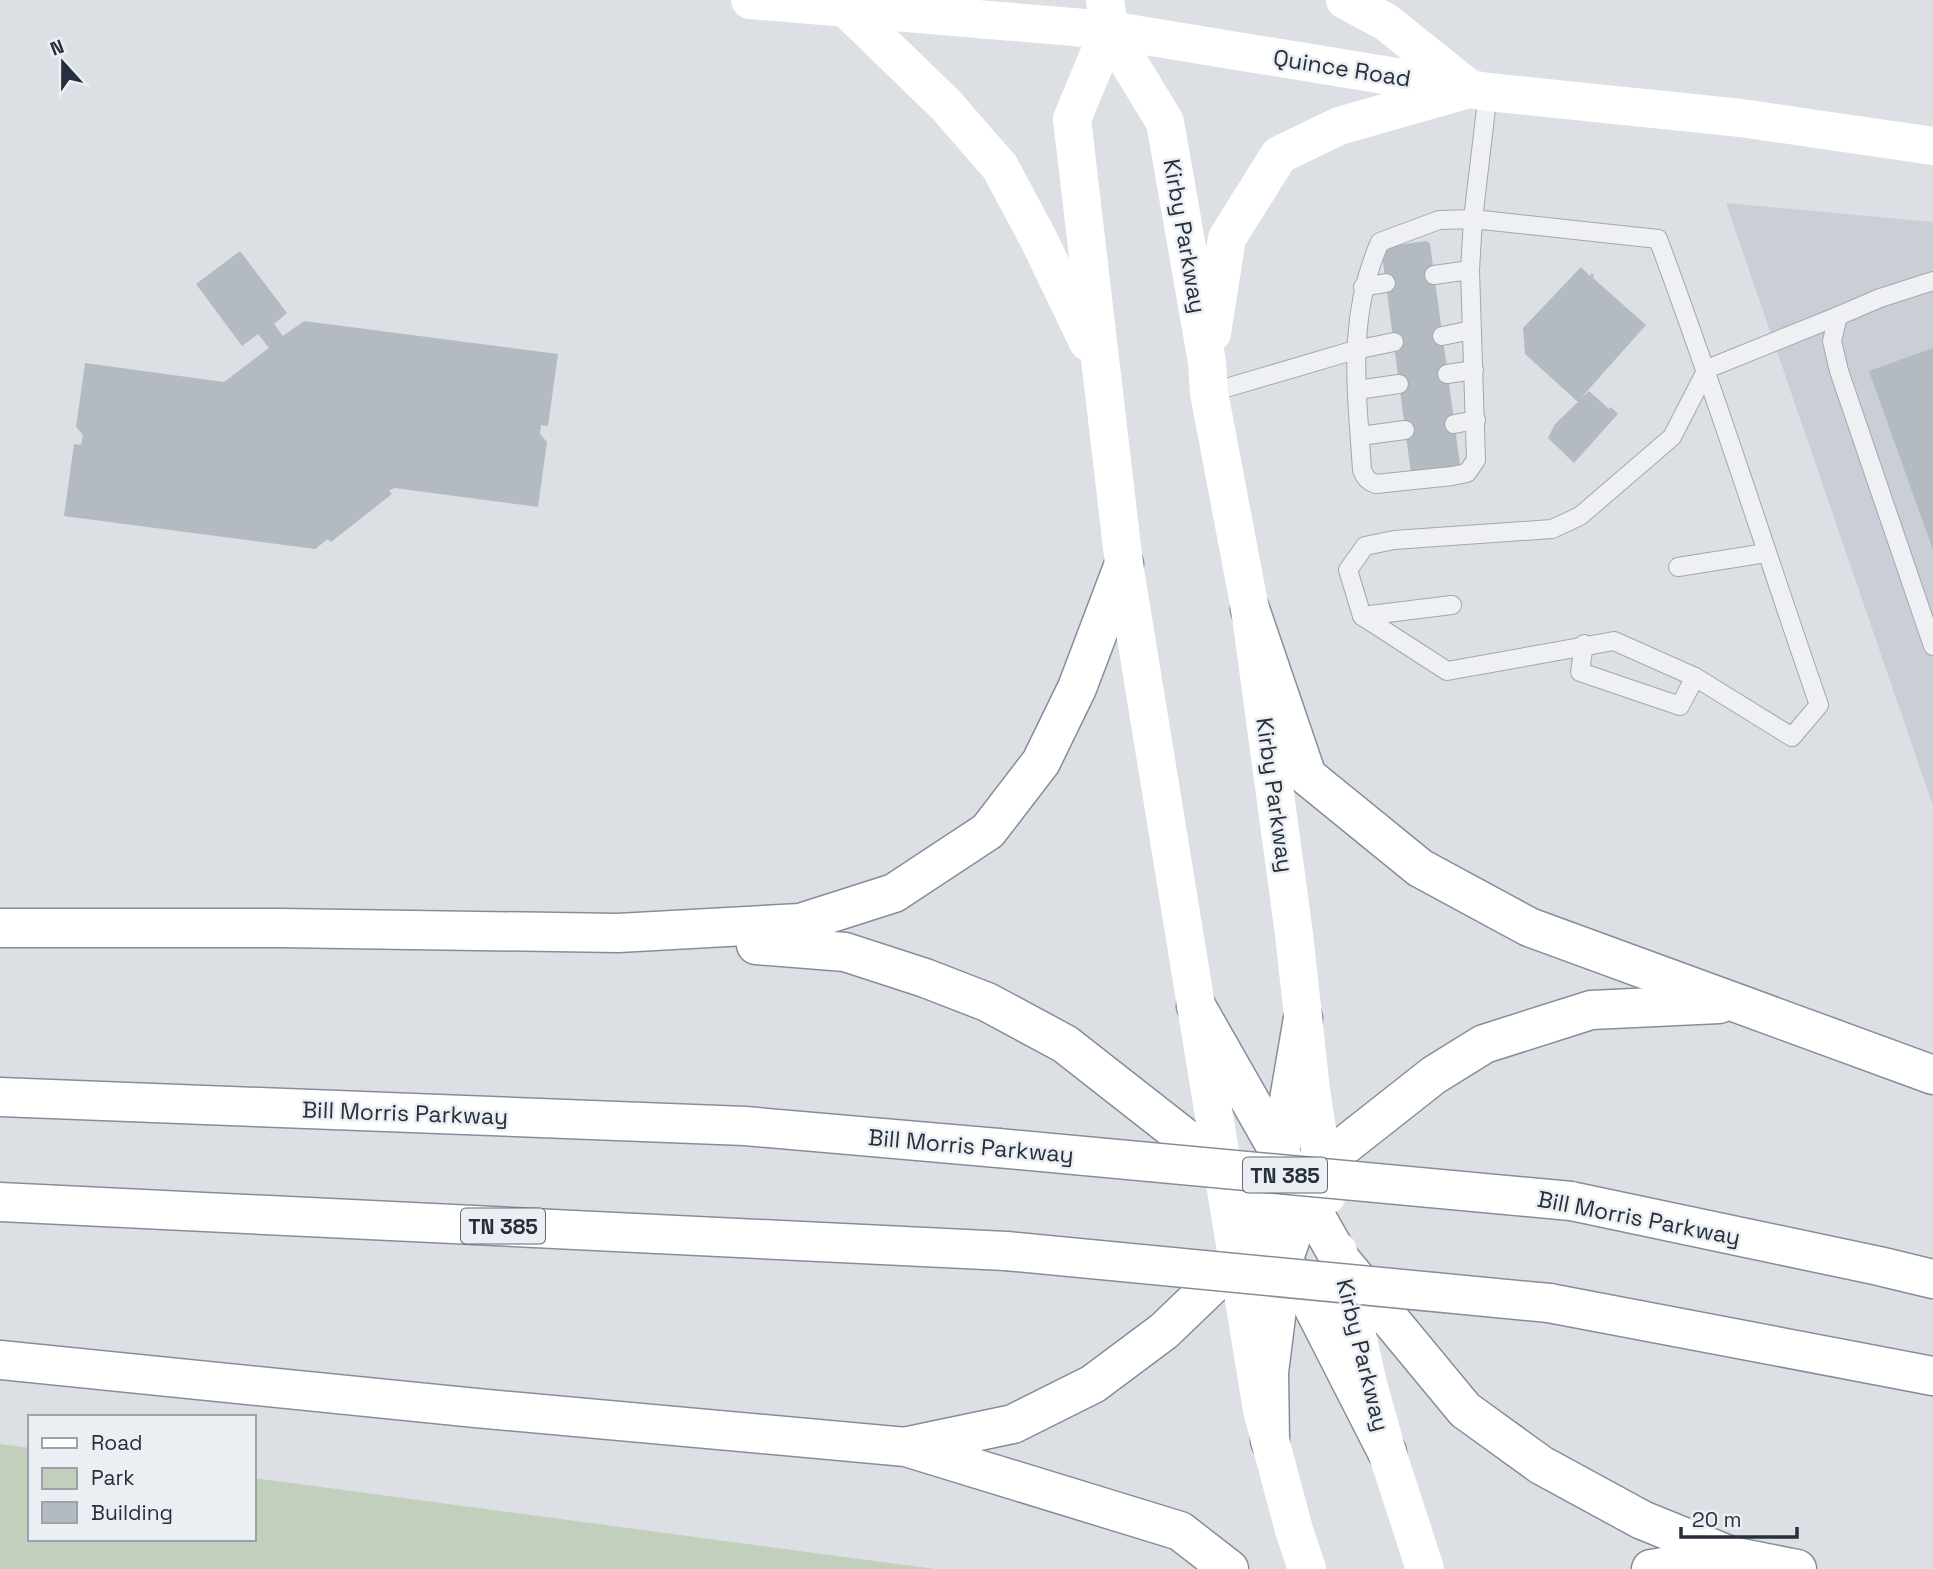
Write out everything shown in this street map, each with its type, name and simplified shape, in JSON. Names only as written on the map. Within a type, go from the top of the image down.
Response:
[{"type":"main road","name":"Quince Road","points":[[750,0],[848,10],[1107,15],[1479,90],[1741,118],[1933,146]]},
{"type":"main road","points":[[1345,0],[1386,22],[1479,90]]},
{"type":"main road","points":[[848,10],[946,106],[1000,167],[1038,238],[1102,372]]},
{"type":"main road","points":[[1107,15],[1072,119],[1124,564],[1262,1410],[1294,1531],[1307,1569]]},
{"type":"main road","name":"Kirby Parkway","points":[[1107,15],[1165,122],[1250,609],[1303,1018],[1313,1181],[1340,1259],[1368,1384],[1425,1569]]},
{"type":"main road","points":[[1208,378],[1227,238],[1279,155],[1339,126],[1479,90]]},
{"type":"main road","points":[[618,933],[800,923],[894,893],[988,831],[1041,762],[1077,688],[1124,564]]},
{"type":"main road","points":[[1250,609],[1307,776],[1420,868],[1529,927],[1933,1075]]},
{"type":"main road","points":[[0,928],[280,928],[618,933],[845,952],[937,983],[987,1002],[1065,1044],[1222,1167],[1311,1303],[1387,1452]]},
{"type":"main road","points":[[1270,1441],[1269,1372],[1283,1261],[1313,1181],[1434,1075],[1484,1044],[1591,1010],[1739,1003]]},
{"type":"main road","points":[[1196,1006],[1280,1153],[1313,1181]]},
{"type":"main road","points":[[906,1447],[1013,1424],[1093,1384],[1164,1331],[1237,1261],[1260,1226],[1280,1153],[1303,1018]]},
{"type":"main road","name":"Bill Morris Parkway","points":[[0,1097],[745,1126],[1572,1201],[1933,1279]]},
{"type":"main road","name":"TN 385","points":[[0,1202],[1006,1251],[1549,1303],[1933,1376]]},
{"type":"main road","points":[[1340,1259],[1465,1410],[1541,1465],[1642,1520],[1731,1556],[1797,1569]]},
{"type":"main road","points":[[0,1360],[463,1407],[906,1447],[1181,1531],[1229,1569]]},
{"type":"main road","points":[[1651,1569],[1731,1556]]},
{"type":"lane","points":[[1479,90],[1473,219],[1470,270],[1477,455],[1474,466],[1468,473],[1452,476],[1376,484],[1371,483],[1362,470],[1355,351],[1363,287],[1380,242],[1439,220],[1473,219],[1658,239],[1707,369],[1819,705],[1792,737],[1695,677],[1614,640],[1447,671],[1362,616],[1348,570],[1365,546],[1394,540],[1552,529],[1580,516],[1672,437],[1707,369],[1880,298],[1933,281]]},
{"type":"lane","points":[[1434,275],[1470,270]]},
{"type":"lane","points":[[1363,287],[1385,283]]},
{"type":"lane","points":[[1838,316],[1832,341],[1839,371],[1933,646]]},
{"type":"lane","points":[[1442,336],[1472,330]]},
{"type":"lane","points":[[1208,378],[1394,342]]},
{"type":"lane","points":[[1447,374],[1474,370]]},
{"type":"lane","points":[[1357,390],[1399,384]]},
{"type":"lane","points":[[1454,424],[1476,420]]},
{"type":"lane","points":[[1360,436],[1405,430]]},
{"type":"lane","points":[[1678,567],[1766,552]]},
{"type":"lane","points":[[1362,616],[1452,605]]},
{"type":"lane","points":[[1584,644],[1580,672],[1679,706],[1695,677]]},
{"type":"shaded area","points":[[1726,203],[1933,222],[1933,806]]},
{"type":"green space","points":[[0,1444],[28,1448],[28,1541],[256,1541],[256,1478],[935,1569],[0,1569]]},
{"type":"building","points":[[1427,241],[1430,244],[1460,464],[1456,467],[1411,474],[1381,247]]},
{"type":"building","points":[[240,251],[287,313],[274,324],[283,336],[304,321],[558,354],[548,426],[541,425],[540,434],[547,442],[538,507],[394,488],[389,491],[392,494],[331,542],[328,539],[315,549],[64,516],[74,444],[81,445],[83,435],[76,427],[85,363],[224,382],[269,348],[258,334],[242,346],[196,284]]},
{"type":"building","points":[[1581,267],[1590,276],[1592,273],[1593,278],[1646,325],[1581,398],[1589,391],[1618,414],[1574,463],[1548,438],[1555,424],[1578,402],[1525,354],[1523,328]]},
{"type":"building","points":[[1933,348],[1933,550],[1869,371]]}]
